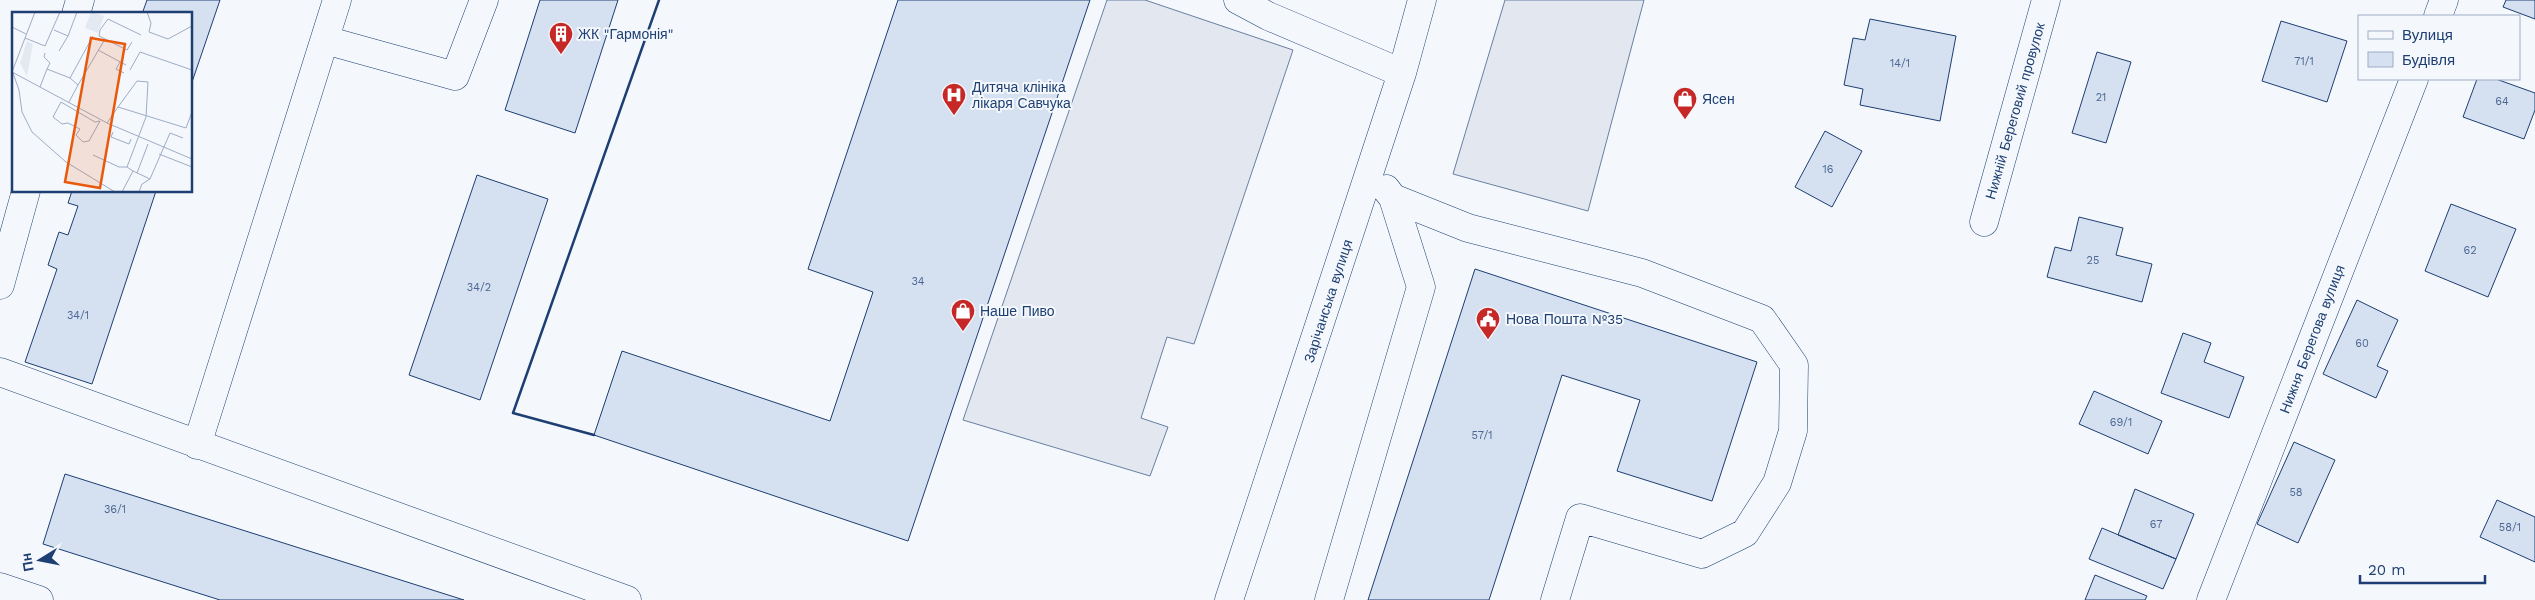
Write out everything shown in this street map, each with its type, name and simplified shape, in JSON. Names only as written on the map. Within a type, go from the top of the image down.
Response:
[{"type":"street","points":[[197,445],[338,0]]},
{"type":"street","points":[[325,40],[455,76],[484,0]]},
{"type":"street","points":[[1238,0],[1268,16],[1402,73]]},
{"type":"street","name":"Зарічанська вулиця","points":[[1229,600],[1402,73],[1422,0]]},
{"type":"street","name":"Нижній Береговий провулок","points":[[1984,222],[2046,0]]},
{"type":"street","points":[[2438,15],[2444,0]]},
{"type":"street","name":"Нижня Берегова вулиця","points":[[2211,600],[2414,80]]},
{"type":"street","points":[[1329,600],[1421,287],[1393,198],[1371,169]]},
{"type":"street","points":[[0,285],[26,192]]},
{"type":"street","points":[[1393,198],[1468,228],[1642,272],[1762,319],[1794,365],[1794,431],[1777,483],[1745,533],[1702,554],[1580,518],[1555,600]]},
{"type":"street","points":[[0,372],[627,600]]},
{"type":"street","points":[[0,587],[39,600]]},
{"type":"shaded area","points":[[1107,0],[1145,0],[1293,50],[1194,344],[1167,337],[1141,418],[1168,427],[1150,476],[963,420]]},
{"type":"shaded area","points":[[1505,0],[1644,0],[1588,211],[1453,174]]},
{"type":"building","points":[[147,0],[220,0],[192,82],[192,12],[143,12]]},
{"type":"building","name":"ЖК \"Гармонія\"","points":[[540,0],[618,0],[575,133],[505,110]]},
{"type":"building","points":[[898,0],[1090,0],[908,541],[594,435],[622,351],[830,421],[873,292],[808,269]]},
{"type":"building","points":[[2506,0],[2535,0],[2535,19],[2503,7]]},
{"type":"building","points":[[1870,19],[1956,36],[1940,121],[1860,105],[1863,89],[1844,85],[1853,38],[1865,40]]},
{"type":"building","points":[[2281,21],[2347,41],[2327,102],[2262,81]]},
{"type":"building","points":[[2097,52],[2131,62],[2106,143],[2072,133]]},
{"type":"building","points":[[2477,80],[2499,80],[2535,93],[2535,110],[2524,139],[2463,117]]},
{"type":"building","points":[[1825,131],[1862,151],[1832,207],[1795,187]]},
{"type":"building","points":[[477,175],[548,199],[480,400],[409,375]]},
{"type":"building","points":[[72,192],[156,192],[92,384],[25,362],[57,269],[48,265],[59,232],[68,235],[78,206],[68,203]]},
{"type":"building","points":[[2451,204],[2516,229],[2488,297],[2425,271]]},
{"type":"building","points":[[2079,217],[2123,228],[2116,255],[2152,264],[2142,302],[2047,277],[2055,247],[2071,251]]},
{"type":"building","points":[[1475,269],[1757,362],[1712,501],[1617,471],[1640,400],[1562,375],[1489,600],[1368,600]]},
{"type":"building","points":[[2357,300],[2398,320],[2377,366],[2388,371],[2376,398],[2323,374]]},
{"type":"building","points":[[2183,333],[2211,343],[2204,362],[2244,377],[2229,418],[2161,393]]},
{"type":"building","points":[[2094,391],[2162,421],[2148,454],[2079,424]]},
{"type":"building","points":[[2294,442],[2335,460],[2298,543],[2257,524]]},
{"type":"building","points":[[65,474],[464,600],[220,600],[43,544]]},
{"type":"building","points":[[2135,489],[2194,514],[2176,559],[2118,535]]},
{"type":"building","points":[[2497,500],[2535,517],[2535,562],[2480,537]]},
{"type":"building","points":[[2102,528],[2176,559],[2163,589],[2089,559]]},
{"type":"building","points":[[2095,575],[2147,596],[2145,600],[2085,600]]},
{"type":"wall","points":[[594,435],[513,413],[659,0]]},
{"type":"place","name":"ЖК \"Гармонія\"","points":[[561,55]]},
{"type":"place","name":"Дитяча клініка лікаря Савчука","points":[[954,116]]},
{"type":"place","name":"Ясен","points":[[1685,120]]},
{"type":"place","name":"Наше Пиво","points":[[963,332]]},
{"type":"place","name":"Нова Пошта №35","points":[[1488,340]]}]
